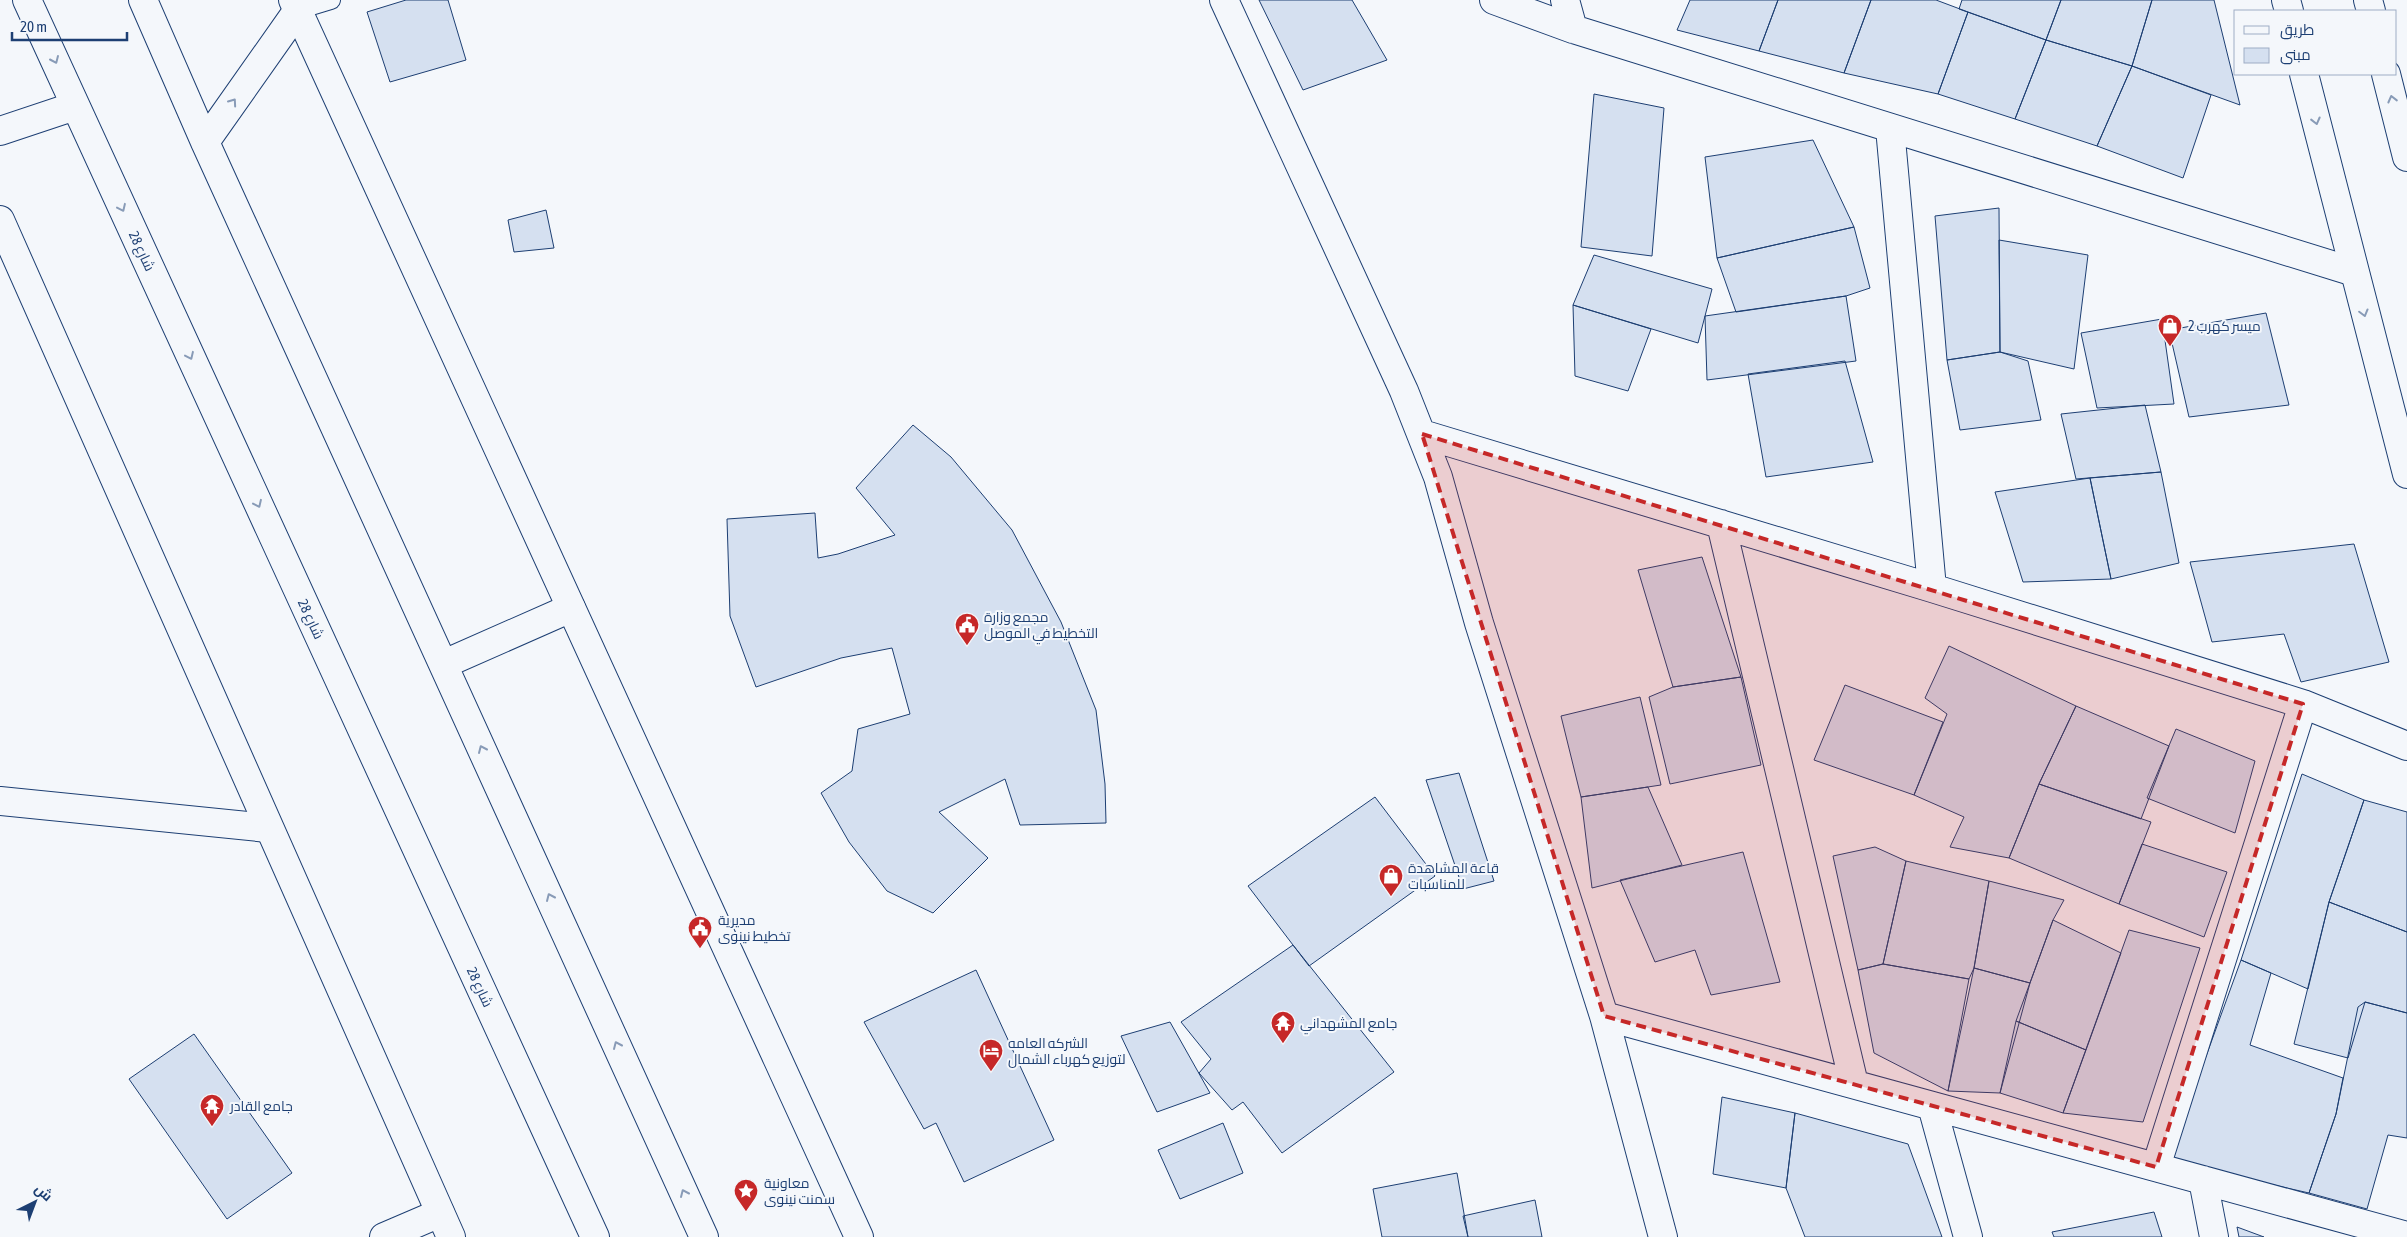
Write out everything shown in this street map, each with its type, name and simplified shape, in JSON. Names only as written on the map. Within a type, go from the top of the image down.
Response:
[{"type":"main road","name":"شارع 28","points":[[27,0],[595,1237]]},
{"type":"main road","points":[[143,0],[205,142],[704,1237]]},
{"type":"main road","points":[[1224,0],[1422,434],[1438,477],[1479,623],[1604,1016],[1662,1237]]},
{"type":"main road","points":[[1494,0],[1573,28],[2354,272]]},
{"type":"main road","points":[[1565,0],[1573,28]]},
{"type":"main road","points":[[205,142],[295,5]]},
{"type":"main road","points":[[295,5],[859,1237]]},
{"type":"main road","points":[[2304,75],[2407,474]]},
{"type":"main road","points":[[2386,75],[2407,157]]},
{"type":"main road","points":[[0,131],[75,106]]},
{"type":"main road","points":[[1890,128],[1932,588]]},
{"type":"main road","points":[[0,220],[445,1225],[384,1237]]},
{"type":"main road","points":[[1422,434],[1932,588],[2303,704],[2407,746]]},
{"type":"main road","points":[[1721,524],[1854,1084]]},
{"type":"main road","points":[[444,664],[572,608]]},
{"type":"main road","points":[[2156,1167],[2303,704]]},
{"type":"main road","points":[[0,801],[268,828]]},
{"type":"main road","points":[[1604,1016],[2407,1236]]},
{"type":"main road","points":[[1932,1106],[1968,1237]]},
{"type":"main road","points":[[2203,1180],[2214,1237]]},
{"type":"lane","points":[[295,5],[331,0]]},
{"type":"highlighted area","points":[[1422,434],[2303,704],[2156,1167],[1604,1016]]},
{"type":"building","points":[[406,0],[448,0],[466,60],[390,82],[367,12]]},
{"type":"building","points":[[1259,0],[1352,0],[1387,60],[1303,90]]},
{"type":"building","points":[[1690,0],[1778,0],[1759,51],[1677,30]]},
{"type":"building","points":[[1778,0],[1871,0],[1844,73],[1759,51]]},
{"type":"building","points":[[1871,0],[1936,0],[1968,12],[1938,94],[1844,73]]},
{"type":"building","points":[[1962,0],[2061,0],[2046,40],[1959,9]]},
{"type":"building","points":[[2061,0],[2152,0],[2132,66],[2046,40]]},
{"type":"building","points":[[2152,0],[2214,0],[2240,105],[2132,66]]},
{"type":"building","points":[[1968,12],[2046,40],[2015,119],[1938,94]]},
{"type":"building","points":[[2046,40],[2132,66],[2097,146],[2015,119]]},
{"type":"building","points":[[2132,66],[2211,95],[2183,178],[2097,146]]},
{"type":"building","points":[[1594,94],[1664,108],[1652,256],[1581,247]]},
{"type":"building","points":[[1813,140],[1854,227],[1717,258],[1705,157]]},
{"type":"building","points":[[1999,208],[2000,352],[1947,360],[1935,216]]},
{"type":"building","points":[[546,210],[554,248],[514,252],[508,220]]},
{"type":"building","points":[[1854,227],[1870,288],[1846,296],[1736,312],[1717,258]]},
{"type":"building","points":[[1999,240],[2088,255],[2074,369],[2000,352]]},
{"type":"building","points":[[1594,255],[1712,289],[1698,343],[1573,305]]},
{"type":"building","points":[[1846,296],[1856,361],[1707,380],[1705,316]]},
{"type":"building","points":[[1573,305],[1651,329],[1628,391],[1575,376]]},
{"type":"building","points":[[2266,313],[2289,405],[2189,417],[2169,330]]},
{"type":"building","points":[[2162,319],[2174,404],[2097,408],[2081,333]]},
{"type":"building","points":[[2000,352],[2028,361],[2041,420],[1960,430],[1947,360]]},
{"type":"building","points":[[1845,361],[1873,462],[1766,477],[1748,374]]},
{"type":"building","points":[[2145,405],[2161,472],[2076,479],[2061,414]]},
{"type":"building","points":[[913,425],[951,457],[1012,530],[1061,622],[1096,710],[1105,784],[1106,823],[1020,825],[1005,779],[939,812],[988,858],[933,913],[887,891],[849,842],[821,793],[852,771],[858,729],[910,714],[892,648],[841,658],[756,687],[730,616],[727,519],[815,513],[818,558],[838,554],[895,535],[856,488]]},
{"type":"building","points":[[2161,472],[2179,563],[2111,579],[2090,478]]},
{"type":"building","points":[[2090,478],[2111,579],[2023,582],[1995,492]]},
{"type":"building","points":[[2354,544],[2389,662],[2301,682],[2284,634],[2212,642],[2190,562]]},
{"type":"building","points":[[1702,557],[1741,677],[1673,687],[1638,570]]},
{"type":"building","points":[[1949,646],[2076,706],[2039,784],[2009,858],[1950,847],[1964,817],[1914,795],[1947,714],[1925,698]]},
{"type":"building","points":[[1741,677],[1761,765],[1670,784],[1649,697],[1673,687]]},
{"type":"building","points":[[1845,685],[1943,722],[1914,795],[1814,760]]},
{"type":"building","points":[[1640,697],[1661,785],[1581,797],[1561,716]]},
{"type":"building","points":[[2076,706],[2169,746],[2141,819],[2039,784]]},
{"type":"building","points":[[2176,729],[2255,761],[2235,833],[2147,798]]},
{"type":"building","points":[[1459,773],[1494,881],[1463,889],[1426,780]]},
{"type":"building","points":[[2302,774],[2364,800],[2329,902],[2308,989],[2241,960]]},
{"type":"building","points":[[2039,784],[2151,822],[2119,904],[2009,858]]},
{"type":"building","points":[[1648,787],[1682,865],[1592,888],[1581,797]]},
{"type":"building","points":[[1375,797],[1435,876],[1309,966],[1248,886]]},
{"type":"building","points":[[2364,800],[2407,812],[2407,932],[2329,902]]},
{"type":"building","points":[[2142,844],[2227,872],[2204,937],[2119,904]]},
{"type":"building","points":[[1875,847],[1906,861],[1883,964],[1858,970],[1833,856]]},
{"type":"building","points":[[1743,852],[1780,982],[1711,995],[1695,950],[1655,962],[1620,880]]},
{"type":"building","points":[[1906,861],[1989,881],[1974,968],[1969,979],[1883,964]]},
{"type":"building","points":[[1989,881],[2064,900],[2053,920],[2030,983],[1974,968]]},
{"type":"building","points":[[2329,902],[2407,932],[2407,1013],[2365,1002],[2348,1058],[2294,1044]]},
{"type":"building","points":[[2053,920],[2121,953],[2086,1050],[2016,1021]]},
{"type":"building","points":[[2129,930],[2200,948],[2143,1122],[2063,1113]]},
{"type":"building","points":[[1293,945],[1394,1072],[1282,1153],[1243,1102],[1232,1110],[1199,1073],[1211,1059],[1181,1022]]},
{"type":"building","points":[[2241,960],[2271,973],[2250,1045],[2343,1078],[2336,1114],[2309,1193],[2168,1161]]},
{"type":"building","points":[[1883,964],[1969,979],[1948,1091],[1874,1053],[1858,970]]},
{"type":"building","points":[[1974,968],[2030,983],[2000,1093],[1948,1091]]},
{"type":"building","points":[[976,970],[1054,1140],[964,1182],[936,1123],[924,1129],[864,1022]]},
{"type":"building","points":[[2365,1002],[2407,1013],[2407,1138],[2388,1135],[2367,1209],[2309,1193],[2336,1114],[2358,1007]]},
{"type":"building","points":[[2016,1021],[2086,1050],[2063,1113],[2000,1093]]},
{"type":"building","points":[[1170,1022],[1210,1093],[1157,1112],[1121,1036]]},
{"type":"building","points":[[194,1034],[292,1173],[227,1219],[129,1079]]},
{"type":"building","points":[[1722,1097],[1795,1113],[1786,1188],[1713,1174]]},
{"type":"building","points":[[1795,1113],[1908,1144],[1942,1237],[1805,1237],[1786,1188]]},
{"type":"building","points":[[1223,1123],[1243,1173],[1180,1199],[1158,1150]]},
{"type":"building","points":[[1457,1173],[1468,1237],[1382,1237],[1373,1189]]},
{"type":"building","points":[[1535,1200],[1542,1237],[1468,1237],[1463,1216]]},
{"type":"building","points":[[2154,1212],[2162,1237],[2054,1237],[2052,1232]]},
{"type":"building","points":[[2237,1227],[2264,1237],[2239,1237]]},
{"type":"place","name":"ميسر كهرب 2","points":[[2170,347]]},
{"type":"place","name":"مجمع وزارة التخطيط في الموصل","points":[[967,646]]},
{"type":"place","name":"قاعة المشاهدة للمناسبات","points":[[1391,897]]},
{"type":"place","name":"مديرية تخطيط نينوى","points":[[700,949]]},
{"type":"place","name":"جامع المشهداني","points":[[1283,1044]]},
{"type":"place","name":"الشركه العامه لتوزيع كهرباء الشمال","points":[[991,1072]]},
{"type":"place","name":"جامع القادر","points":[[212,1127]]},
{"type":"place","name":"معاونية سمنت نينوى","points":[[746,1212]]}]
